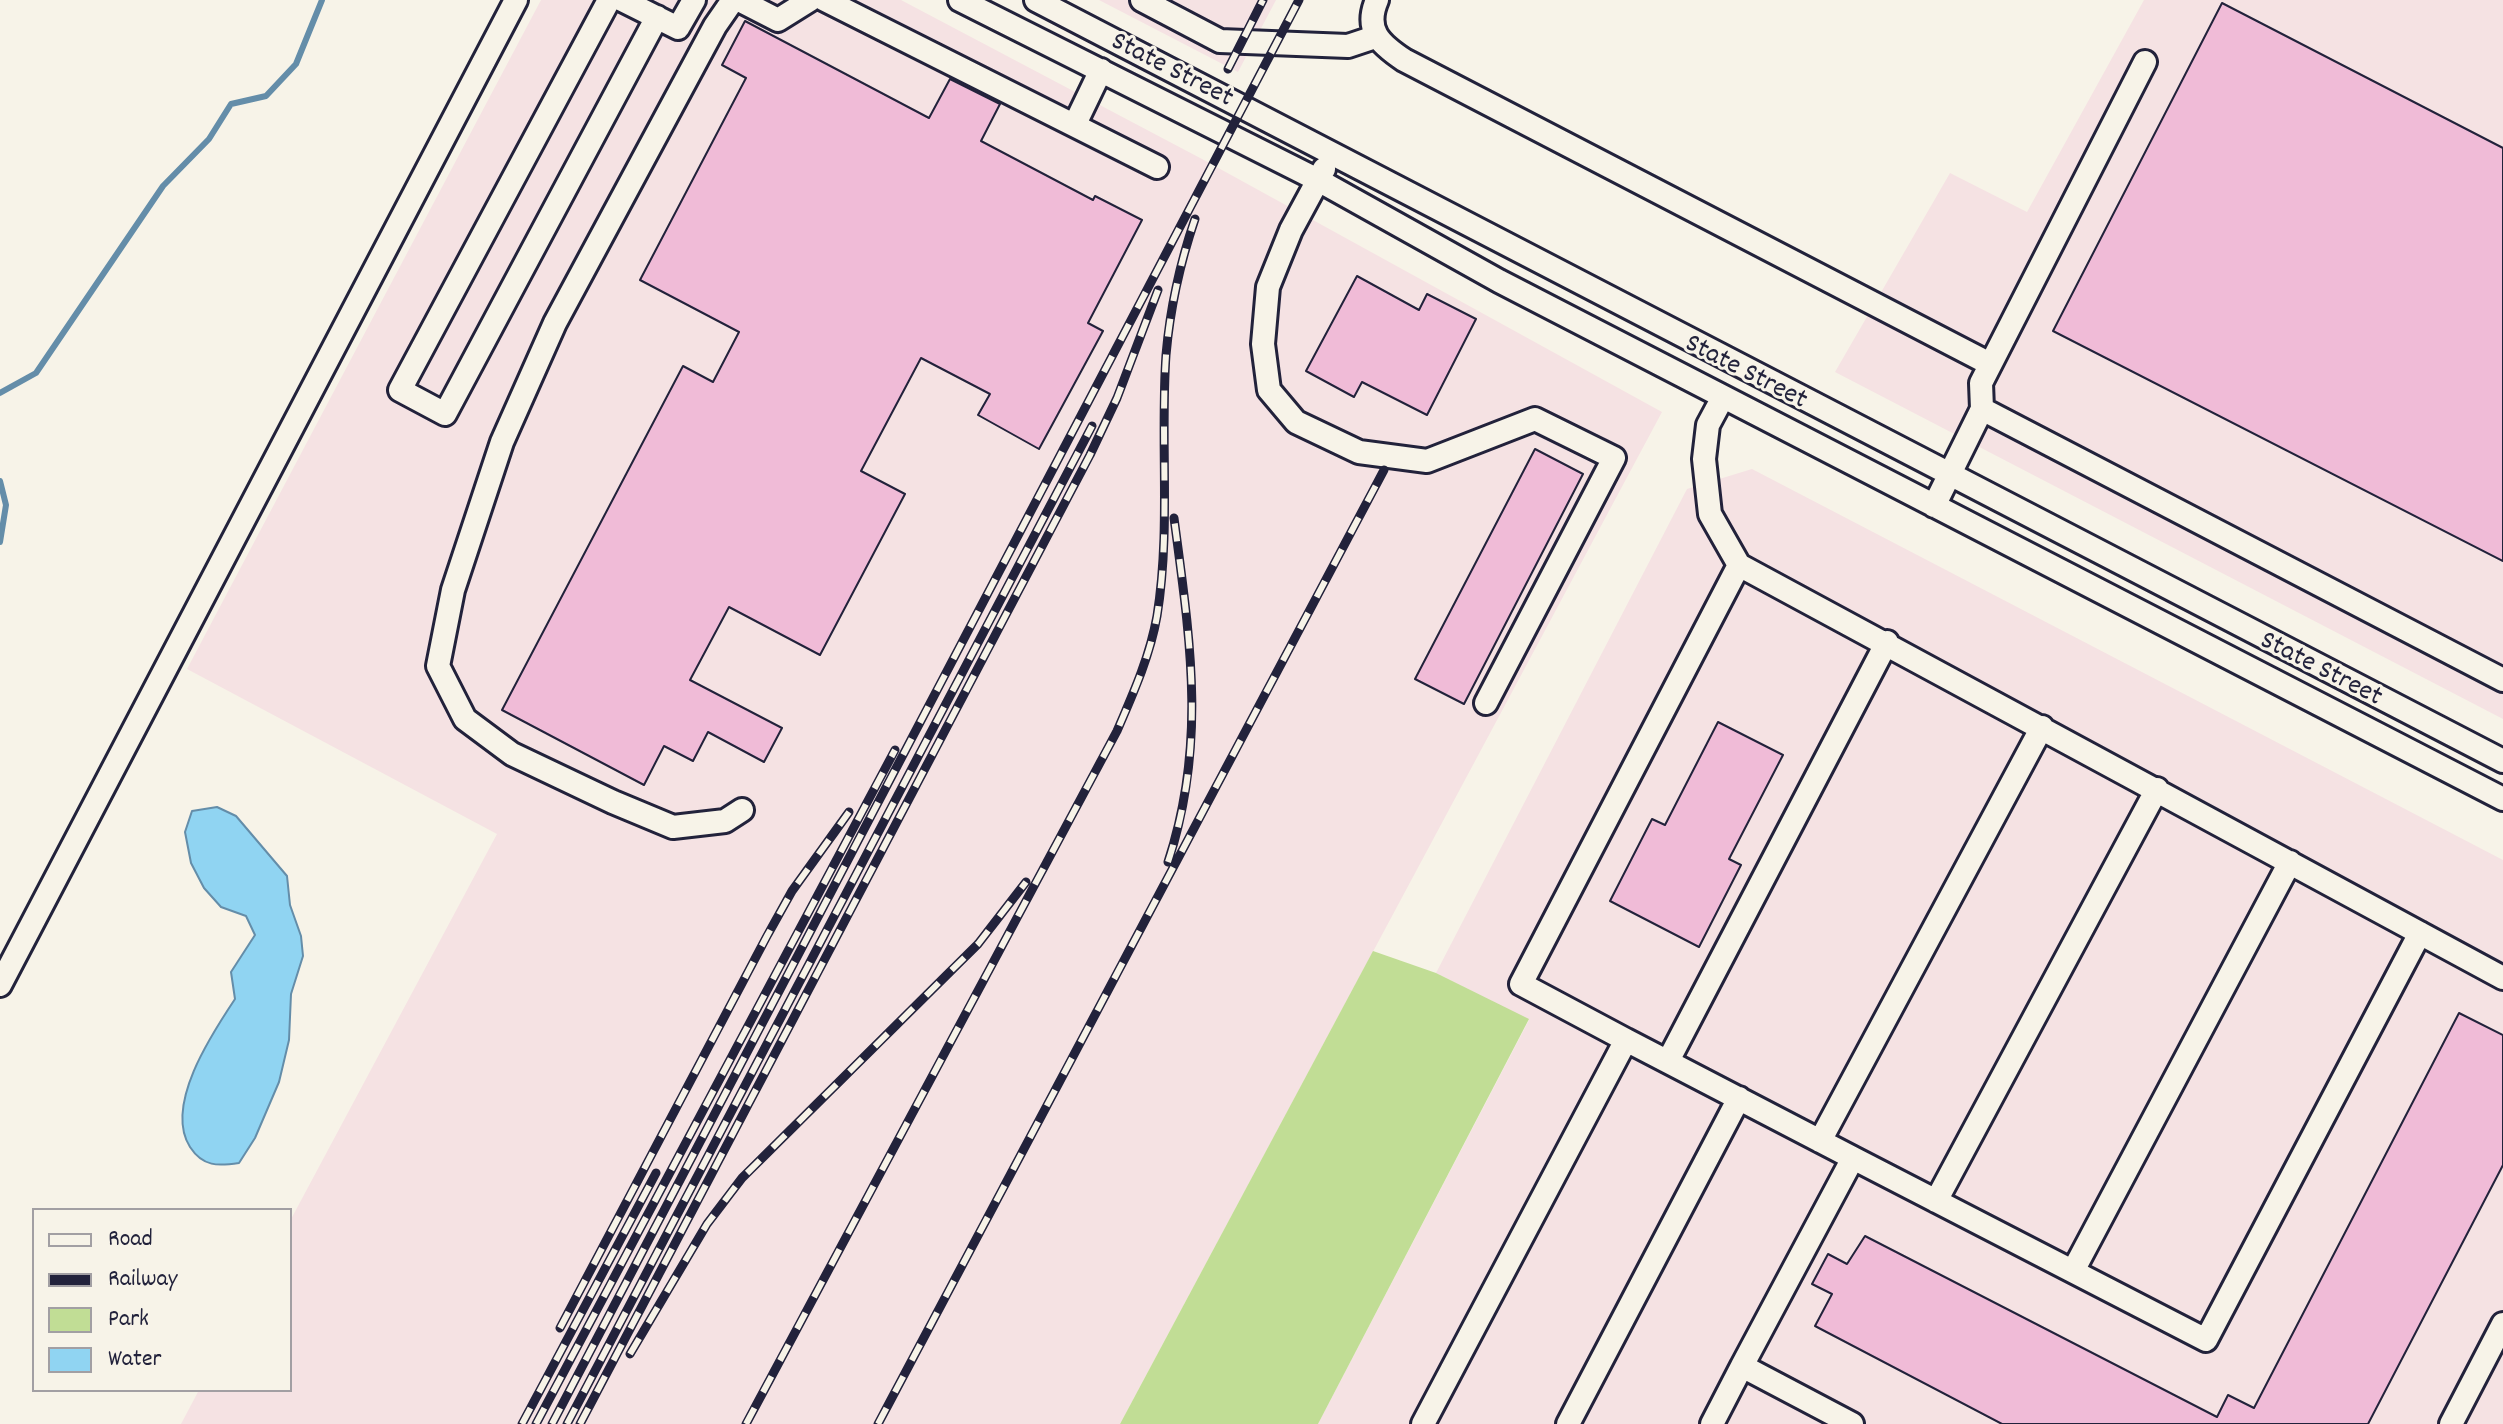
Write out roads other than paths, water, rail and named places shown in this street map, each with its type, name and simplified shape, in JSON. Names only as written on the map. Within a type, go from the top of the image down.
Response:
[{"type":"street","points":[[0,985],[516,0]]},
{"type":"street","points":[[609,0],[400,390],[445,414],[657,17]]},
{"type":"street","points":[[622,0],[678,28],[694,0]]},
{"type":"street","points":[[742,810],[725,821],[673,827],[613,802],[512,754],[465,719],[438,666],[453,590],[502,442],[549,336],[715,26],[743,1],[778,20],[810,0]]},
{"type":"street","points":[[825,0],[1157,167]]},
{"type":"street","name":"State Street","points":[[960,0],[1318,180],[1499,281],[2503,799]]},
{"type":"street","name":"State Street","points":[[1036,0],[2503,761]]},
{"type":"street","points":[[1142,0],[1220,41],[1348,46],[1375,37]]},
{"type":"street","points":[[1377,0],[1371,24],[1375,37],[1404,60],[1990,364]]},
{"type":"street","points":[[1934,506],[1982,409],[1981,383],[1990,364],[2145,62]]},
{"type":"street","points":[[1075,124],[1101,70]]},
{"type":"street","points":[[1332,154],[1291,230],[1268,287],[1263,344],[1269,390],[1296,422],[1359,452],[1427,461],[1535,419],[1614,458],[1486,703]]},
{"type":"street","points":[[1723,397],[1708,425],[1704,459],[1710,514],[1739,565],[1887,642],[2503,978]]},
{"type":"street","points":[[1982,409],[2503,680]]},
{"type":"street","points":[[1739,565],[1521,984],[2206,1340],[2420,933]]},
{"type":"street","points":[[1668,1061],[1887,642]]},
{"type":"street","points":[[1820,1141],[2042,727]]},
{"type":"street","points":[[1936,1201],[2157,789]]},
{"type":"street","points":[[2073,1271],[2290,862]]},
{"type":"street","points":[[1423,1424],[1626,1040]]},
{"type":"street","points":[[1568,1424],[1739,1098]]},
{"type":"street","points":[[1712,1424],[1853,1158]]},
{"type":"street","points":[[2451,1424],[2503,1324]]},
{"type":"street","points":[[1742,1366],[1851,1424]]},
{"type":"water","points":[[217,807],[236,816],[287,876],[290,905],[301,936],[303,956],[291,994],[289,1040],[279,1082],[255,1138],[239,1163],[224,1165],[206,1162],[195,1154],[183,1130],[186,1092],[203,1051],[235,999],[231,972],[255,935],[246,916],[221,907],[204,888],[191,863],[185,832],[192,811]]},
{"type":"waterway","points":[[0,393],[36,373],[163,186],[209,139],[231,104],[266,96],[296,64],[322,0]]},
{"type":"waterway","points":[[0,481],[6,505],[0,542]]},
{"type":"railway","points":[[1228,69],[1263,0]]},
{"type":"railway","points":[[552,1424],[1299,0]]},
{"type":"railway","points":[[746,1424],[1117,731],[1140,675],[1154,631],[1161,583],[1164,388],[1168,338],[1176,286],[1195,219]]},
{"type":"railway","points":[[580,1424],[1090,455],[1117,398],[1158,290]]},
{"type":"railway","points":[[567,1424],[1092,426]]},
{"type":"railway","points":[[878,1424],[1384,470]]},
{"type":"railway","points":[[1168,862],[1188,775],[1192,691],[1174,518]]},
{"type":"railway","points":[[536,1424],[895,750]]},
{"type":"railway","points":[[560,1328],[792,891],[849,812]]},
{"type":"railway","points":[[630,1354],[707,1224],[742,1178],[978,944],[1026,882]]},
{"type":"railway","points":[[522,1424],[656,1173]]}]
